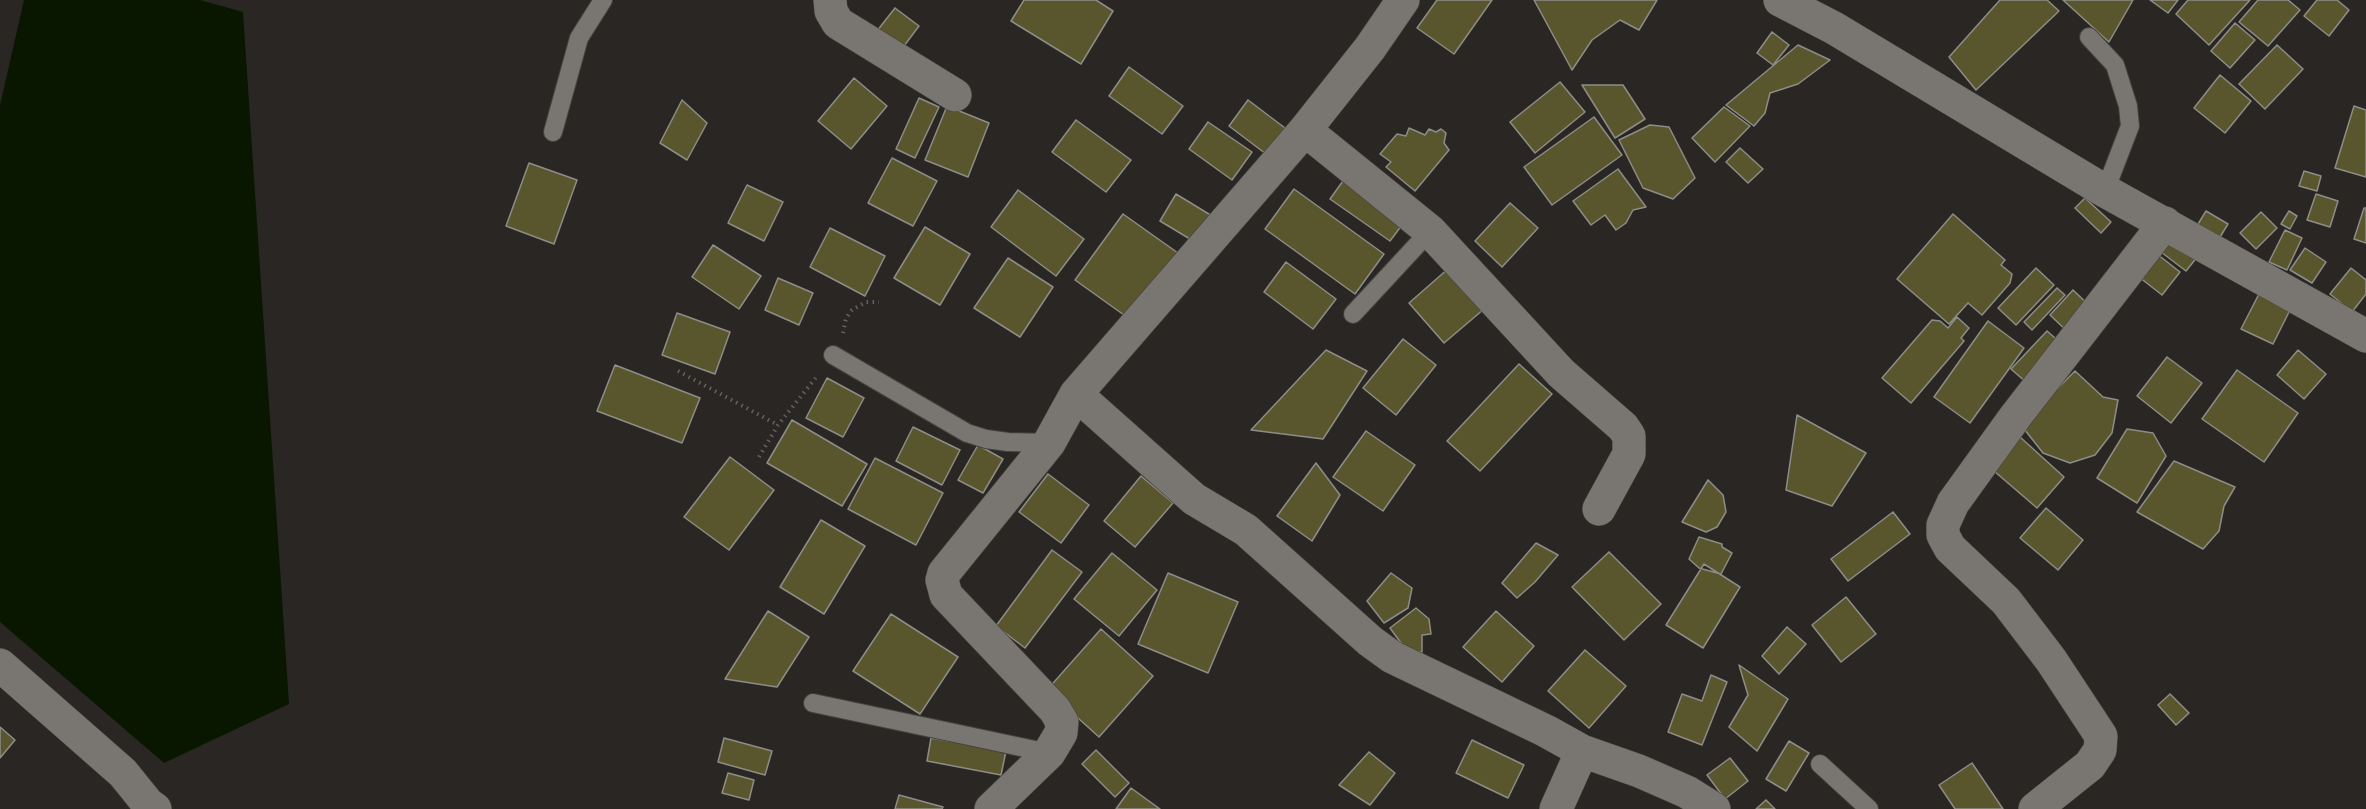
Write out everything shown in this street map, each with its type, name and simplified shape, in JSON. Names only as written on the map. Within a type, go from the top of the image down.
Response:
[{"type":"street","points":[[830,0],[831,10],[838,22],[955,95]]},
{"type":"street","points":[[991,809],[1049,753],[1058,739],[1062,726],[1055,710],[946,596],[942,580],[948,566],[1048,443],[1076,394],[1305,130],[1370,48],[1403,0]]},
{"type":"street","points":[[1780,0],[1834,28],[2105,191],[2366,336]]},
{"type":"street","points":[[1305,130],[1430,231],[1561,373],[1623,427],[1629,436],[1629,454],[1599,509]]},
{"type":"street","points":[[2035,809],[2090,765],[2100,750],[2101,736],[2061,675],[2006,601],[1950,548],[1943,535],[1943,525],[1953,503],[2015,417],[2165,223]]},
{"type":"street","points":[[1076,394],[1194,499],[1246,530],[1370,642],[1392,657],[1546,731],[1582,752],[1639,771],[1687,792],[1714,809]]},
{"type":"street","points":[[0,665],[123,773],[148,804],[155,809]]},
{"type":"street","points":[[1556,809],[1582,752]]},
{"type":"lane","points":[[553,132],[579,38],[603,0]]},
{"type":"lane","points":[[2089,37],[2115,65],[2128,106],[2130,126],[2105,191]]},
{"type":"lane","points":[[1353,314],[1430,231]]},
{"type":"lane","points":[[833,355],[967,433],[1008,442],[1048,443]]},
{"type":"lane","points":[[813,703],[1049,753]]},
{"type":"lane","points":[[1820,764],[1869,809]]},
{"type":"path","points":[[759,457],[778,425],[833,355],[846,318],[852,310],[866,302],[879,302]]},
{"type":"path","points":[[678,371],[778,425]]},
{"type":"shaded area","points":[[24,0],[200,0],[243,12],[289,704],[164,763],[0,622],[0,105]]},
{"type":"building","points":[[1024,0],[1096,0],[1113,11],[1081,64],[1011,21]]},
{"type":"building","points":[[1437,0],[1492,0],[1454,54],[1417,28]]},
{"type":"building","points":[[1534,0],[1657,0],[1639,30],[1620,20],[1592,40],[1572,70]]},
{"type":"building","points":[[2000,0],[2047,0],[2059,11],[1976,90],[1949,57]]},
{"type":"building","points":[[2063,0],[2133,0],[2109,42]]},
{"type":"building","points":[[2150,0],[2178,0],[2168,13]]},
{"type":"building","points":[[2188,0],[2250,0],[2209,45],[2176,14]]},
{"type":"building","points":[[2258,0],[2288,0],[2300,10],[2268,46],[2239,22]]},
{"type":"building","points":[[2317,0],[2337,0],[2349,10],[2329,36],[2304,16]]},
{"type":"building","points":[[895,8],[919,26],[898,54],[873,36]]},
{"type":"building","points":[[2235,23],[2255,40],[2230,68],[2211,51]]},
{"type":"building","points":[[1772,32],[1789,45],[1773,65],[1757,53]]},
{"type":"building","points":[[1798,45],[1830,60],[1798,84],[1770,93],[1765,113],[1754,126],[1726,105]]},
{"type":"building","points":[[2277,45],[2303,69],[2265,109],[2239,84]]},
{"type":"building","points":[[1129,67],[1183,106],[1162,134],[1109,96]]},
{"type":"building","points":[[2220,75],[2251,101],[2225,133],[2194,108]]},
{"type":"building","points":[[854,78],[887,106],[851,149],[818,121]]},
{"type":"building","points":[[1560,82],[1585,112],[1535,153],[1510,122]]},
{"type":"building","points":[[1582,85],[1623,85],[1645,119],[1615,138]]},
{"type":"building","points":[[919,98],[939,107],[915,158],[896,149]]},
{"type":"building","points":[[682,100],[707,123],[687,160],[660,143]]},
{"type":"building","points":[[1248,100],[1285,128],[1266,154],[1229,126]]},
{"type":"building","points":[[947,106],[989,123],[968,177],[925,160]]},
{"type":"building","points":[[2354,106],[2366,110],[2366,177],[2335,168]]},
{"type":"building","points":[[1724,107],[1750,126],[1715,162],[1692,138]]},
{"type":"building","points":[[1594,117],[1622,155],[1552,205],[1524,167]]},
{"type":"building","points":[[1076,120],[1131,160],[1106,192],[1052,152]]},
{"type":"building","points":[[1208,122],[1252,152],[1232,180],[1189,149]]},
{"type":"building","points":[[1650,125],[1669,127],[1695,178],[1673,199],[1643,188],[1619,140]]},
{"type":"building","points":[[1409,128],[1425,135],[1429,129],[1436,132],[1441,129],[1446,133],[1444,143],[1449,150],[1415,191],[1386,167],[1391,162],[1380,154],[1397,134],[1406,136]]},
{"type":"building","points":[[1740,148],[1763,169],[1748,183],[1726,162]]},
{"type":"building","points":[[892,158],[937,181],[913,226],[868,203]]},
{"type":"building","points":[[529,163],[577,180],[554,244],[506,226]]},
{"type":"building","points":[[1618,169],[1646,207],[1633,210],[1626,223],[1616,230],[1605,215],[1591,225],[1573,201]]},
{"type":"building","points":[[2304,171],[2321,176],[2317,191],[2299,186]]},
{"type":"building","points":[[1348,174],[1408,217],[1390,241],[1330,199]]},
{"type":"building","points":[[747,185],[783,202],[764,241],[728,223]]},
{"type":"building","points":[[1294,189],[1384,254],[1355,294],[1265,229]]},
{"type":"building","points":[[1018,190],[1084,239],[1056,276],[991,227]]},
{"type":"building","points":[[1176,194],[1217,219],[1200,245],[1160,221]]},
{"type":"building","points":[[2316,194],[2338,201],[2330,227],[2307,220]]},
{"type":"building","points":[[2085,198],[2111,222],[2101,233],[2075,208]]},
{"type":"building","points":[[1510,203],[1538,228],[1502,267],[1475,241]]},
{"type":"building","points":[[2364,208],[2366,208],[2366,243],[2354,239]]},
{"type":"building","points":[[2206,211],[2228,224],[2217,242],[2195,229]]},
{"type":"building","points":[[2289,211],[2297,216],[2290,229],[2281,224]]},
{"type":"building","points":[[2261,212],[2277,228],[2256,249],[2240,233]]},
{"type":"building","points":[[1123,214],[1178,253],[1131,320],[1075,280]]},
{"type":"building","points":[[1953,214],[2005,260],[2001,265],[2012,274],[2010,283],[1982,315],[1968,303],[1949,324],[1897,279]]},
{"type":"building","points":[[925,227],[970,254],[940,305],[894,278]]},
{"type":"building","points":[[830,228],[885,256],[865,296],[810,267]]},
{"type":"building","points":[[2285,230],[2302,238],[2287,270],[2269,262]]},
{"type":"building","points":[[2172,237],[2198,256],[2186,271],[2161,252]]},
{"type":"building","points":[[713,245],[761,276],[739,309],[692,277]]},
{"type":"building","points":[[2305,248],[2326,262],[2312,283],[2290,270]]},
{"type":"building","points":[[2157,254],[2180,272],[2162,295],[2139,277]]},
{"type":"building","points":[[1008,258],[1053,287],[1020,337],[974,308]]},
{"type":"building","points":[[1286,262],[1336,299],[1313,329],[1264,292]]},
{"type":"building","points":[[1449,268],[1484,309],[1444,343],[1409,303]]},
{"type":"building","points":[[2036,268],[2054,285],[2016,325],[1998,308]]},
{"type":"building","points":[[2351,268],[2366,280],[2366,294],[2352,312],[2330,294]]},
{"type":"building","points":[[778,278],[813,293],[799,325],[765,310]]},
{"type":"building","points":[[2057,288],[2065,295],[2032,330],[2024,322]]},
{"type":"building","points":[[2073,290],[2093,309],[2070,334],[2050,315]]},
{"type":"building","points":[[2261,290],[2292,306],[2273,344],[2241,329]]},
{"type":"building","points":[[677,313],[730,332],[715,374],[662,355]]},
{"type":"building","points":[[1957,317],[1969,328],[1961,338],[1964,341],[1911,403],[1882,378],[1932,320],[1940,321],[1948,328]]},
{"type":"building","points":[[1988,321],[2024,348],[1970,423],[1934,397]]},
{"type":"building","points":[[2047,331],[2063,345],[2027,383],[2011,369]]},
{"type":"building","points":[[1403,339],[1436,365],[1396,415],[1363,388]]},
{"type":"building","points":[[1326,350],[1367,371],[1323,439],[1251,430]]},
{"type":"building","points":[[2298,350],[2326,374],[2304,399],[2277,375]]},
{"type":"building","points":[[2167,357],[2202,383],[2171,423],[2137,396]]},
{"type":"building","points":[[1519,364],[1552,394],[1480,471],[1447,441]]},
{"type":"building","points":[[615,365],[700,398],[682,443],[597,411]]},
{"type":"building","points":[[2237,370],[2298,413],[2264,462],[2202,419]]},
{"type":"building","points":[[2075,371],[2103,397],[2118,400],[2112,433],[2095,455],[2070,463],[2043,453],[2021,425]]},
{"type":"building","points":[[827,378],[864,398],[843,437],[806,418]]},
{"type":"building","points":[[1797,415],[1866,453],[1832,506],[1786,490]]},
{"type":"building","points":[[792,420],[867,464],[842,506],[767,463]]},
{"type":"building","points":[[913,427],[960,450],[942,485],[896,461]]},
{"type":"building","points":[[2127,429],[2153,433],[2166,456],[2137,503],[2097,478]]},
{"type":"building","points":[[1366,431],[1415,465],[1383,511],[1333,477]]},
{"type":"building","points":[[2020,437],[2064,477],[2037,508],[1994,471]]},
{"type":"building","points":[[978,445],[1003,459],[983,493],[958,480]]},
{"type":"building","points":[[730,457],[774,490],[729,550],[684,517]]},
{"type":"building","points":[[875,458],[943,493],[916,545],[848,509]]},
{"type":"building","points":[[2174,461],[2235,487],[2224,506],[2219,531],[2203,549],[2137,512]]},
{"type":"building","points":[[1316,463],[1340,495],[1312,541],[1277,516]]},
{"type":"building","points":[[1048,474],[1089,505],[1061,543],[1019,512]]},
{"type":"building","points":[[1141,476],[1173,503],[1135,547],[1104,521]]},
{"type":"building","points":[[1708,480],[1723,495],[1726,512],[1717,527],[1706,532],[1682,522]]},
{"type":"building","points":[[2046,508],[2083,540],[2058,570],[2020,538]]},
{"type":"building","points":[[1893,512],[1910,534],[1848,581],[1831,559]]},
{"type":"building","points":[[821,520],[865,546],[824,614],[780,587]]},
{"type":"building","points":[[1699,537],[1722,544],[1722,547],[1732,553],[1721,574],[1699,568],[1689,559]]},
{"type":"building","points":[[1536,543],[1558,555],[1535,582],[1517,598],[1502,583]]},
{"type":"building","points":[[1052,550],[1082,572],[1025,648],[996,626]]},
{"type":"building","points":[[1609,552],[1661,604],[1624,640],[1572,587]]},
{"type":"building","points":[[1112,553],[1157,590],[1119,636],[1074,599]]},
{"type":"building","points":[[1704,564],[1740,587],[1703,648],[1666,625]]},
{"type":"building","points":[[1168,573],[1238,602],[1208,673],[1138,644]]},
{"type":"building","points":[[1391,573],[1412,588],[1408,608],[1384,623],[1367,601]]},
{"type":"building","points":[[1846,597],[1876,634],[1841,662],[1812,625]]},
{"type":"building","points":[[1416,608],[1429,619],[1431,634],[1422,635],[1422,652],[1409,654],[1390,628]]},
{"type":"building","points":[[768,611],[809,637],[777,687],[725,679]]},
{"type":"building","points":[[1496,611],[1534,646],[1502,682],[1463,647]]},
{"type":"building","points":[[891,614],[958,657],[920,714],[853,671]]},
{"type":"building","points":[[1787,627],[1806,644],[1779,674],[1762,656]]},
{"type":"building","points":[[1101,629],[1153,676],[1099,737],[1047,690]]},
{"type":"building","points":[[1585,650],[1626,686],[1589,728],[1548,691]]},
{"type":"building","points":[[1739,665],[1788,699],[1757,751],[1729,727],[1748,695]]},
{"type":"building","points":[[1711,675],[1727,682],[1702,745],[1668,732],[1682,694],[1702,701]]},
{"type":"building","points":[[2170,694],[2189,713],[2176,725],[2158,705]]},
{"type":"building","points":[[0,727],[15,740],[0,758]]},
{"type":"building","points":[[724,738],[772,751],[765,775],[718,762]]},
{"type":"building","points":[[931,738],[1006,751],[1001,775],[927,761]]},
{"type":"building","points":[[1472,740],[1524,765],[1508,798],[1456,773]]},
{"type":"building","points":[[1789,741],[1809,753],[1786,791],[1766,779]]},
{"type":"building","points":[[1096,750],[1129,783],[1115,797],[1082,764]]},
{"type":"building","points":[[1369,752],[1395,773],[1370,805],[1339,785]]},
{"type":"building","points":[[1730,758],[1748,781],[1725,799],[1707,775]]},
{"type":"building","points":[[1972,763],[2003,809],[1955,809],[1939,785]]},
{"type":"building","points":[[728,773],[754,780],[749,800],[722,793]]},
{"type":"building","points":[[1131,788],[1160,809],[1116,809]]},
{"type":"building","points":[[899,795],[943,807],[942,809],[895,809]]},
{"type":"building","points":[[1766,800],[1775,809],[1756,809]]}]
